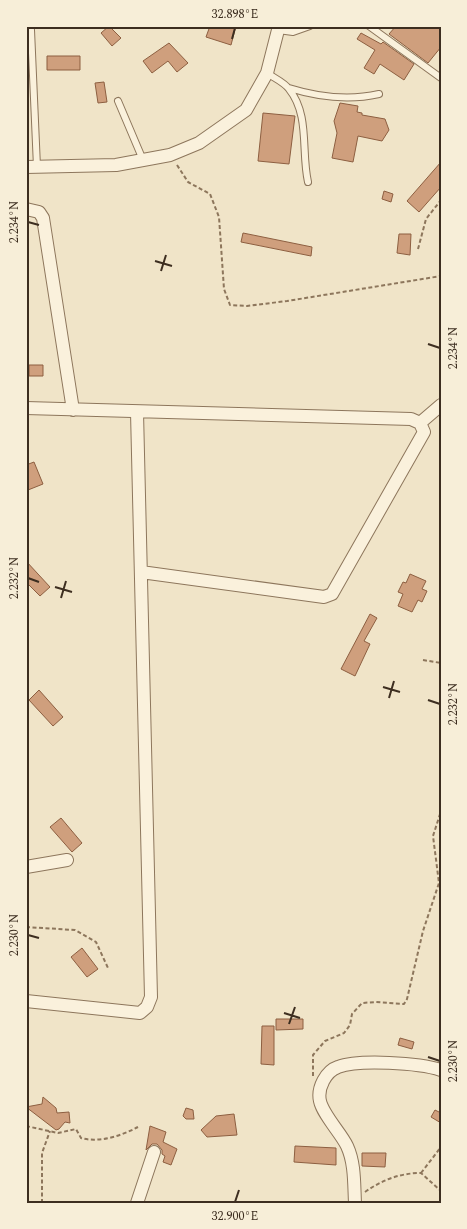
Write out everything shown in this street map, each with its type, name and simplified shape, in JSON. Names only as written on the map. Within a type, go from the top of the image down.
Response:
[{"type":"street","points":[[32,167],[116,165],[170,155],[199,143],[246,110],[267,73],[278,28]]},
{"type":"street","points":[[26,209],[40,212],[43,218],[73,410]]},
{"type":"street","points":[[420,423],[441,405]]},
{"type":"street","points":[[26,408],[411,419],[420,423],[424,432],[332,594],[324,596],[141,572]]},
{"type":"street","points":[[26,1002],[140,1013],[147,1007],[151,997],[138,412]]},
{"type":"street","points":[[26,867],[67,860]]},
{"type":"street","points":[[355,1201],[353,1163],[347,1145],[320,1102],[319,1089],[329,1072],[339,1066],[373,1063],[426,1065],[441,1070]]},
{"type":"street","points":[[137,1203],[154,1152]]},
{"type":"lane","points":[[278,28],[294,32],[310,26]]},
{"type":"lane","points":[[369,26],[441,78]]},
{"type":"lane","points":[[31,30],[32,167]]},
{"type":"lane","points":[[267,73],[289,88],[314,96],[361,98],[379,94]]},
{"type":"lane","points":[[289,88],[303,113],[304,163],[308,182]]},
{"type":"lane","points":[[118,101],[143,160]]},
{"type":"path","points":[[170,155],[188,182],[210,194],[219,218],[224,289],[230,306],[287,301],[441,276]]},
{"type":"path","points":[[418,249],[426,219],[441,200]]},
{"type":"path","points":[[424,660],[441,663]]},
{"type":"path","points":[[311,1066],[313,1055],[325,1041],[344,1033],[350,1024],[352,1014],[362,1004],[376,1002],[404,1004],[407,999],[423,931],[439,883],[433,836],[441,812]]},
{"type":"path","points":[[26,927],[75,930],[96,942],[108,968]]},
{"type":"path","points":[[26,1126],[58,1133],[76,1129],[81,1138],[89,1140],[122,1135],[138,1128]]},
{"type":"path","points":[[42,1203],[42,1154],[50,1131]]},
{"type":"path","points":[[421,1173],[441,1147]]},
{"type":"path","points":[[355,1201],[377,1184],[406,1173],[421,1173],[441,1192]]},
{"type":"building","points":[[109,26],[121,38],[112,46],[101,33]]},
{"type":"building","points":[[210,26],[236,26],[231,45],[206,37]]},
{"type":"building","points":[[396,26],[441,26],[441,47],[428,63],[389,34]]},
{"type":"building","points":[[361,33],[381,44],[383,42],[414,64],[404,80],[380,64],[374,74],[364,68],[375,50],[357,39]]},
{"type":"building","points":[[169,43],[188,63],[177,72],[168,61],[152,73],[143,61]]},
{"type":"building","points":[[47,56],[80,56],[80,70],[47,70]]},
{"type":"building","points":[[104,82],[107,102],[98,103],[95,83]]},
{"type":"building","points":[[340,103],[358,106],[357,112],[362,113],[362,115],[385,119],[389,130],[382,141],[358,136],[353,162],[332,158],[337,133],[334,121]]},
{"type":"building","points":[[263,113],[295,116],[289,164],[258,161]]},
{"type":"building","points":[[441,162],[441,187],[419,212],[407,201]]},
{"type":"building","points":[[384,191],[393,194],[391,202],[382,199]]},
{"type":"building","points":[[243,233],[312,247],[311,256],[241,242]]},
{"type":"building","points":[[399,234],[411,234],[410,255],[397,253]]},
{"type":"building","points":[[29,365],[43,365],[43,376],[29,376]]},
{"type":"building","points":[[34,462],[43,484],[28,490],[26,465]]},
{"type":"building","points":[[26,561],[50,587],[40,596],[26,582]]},
{"type":"building","points":[[410,574],[426,581],[422,589],[427,591],[422,602],[418,600],[412,612],[398,606],[403,594],[398,592],[403,582],[406,583]]},
{"type":"building","points":[[370,614],[377,618],[364,641],[370,644],[355,676],[341,669]]},
{"type":"building","points":[[39,690],[63,717],[53,726],[29,700]]},
{"type":"building","points":[[61,818],[82,843],[72,852],[50,827]]},
{"type":"building","points":[[82,948],[98,969],[87,977],[71,957]]},
{"type":"building","points":[[276,1019],[303,1019],[303,1029],[276,1030]]},
{"type":"building","points":[[262,1026],[274,1026],[274,1065],[261,1064]]},
{"type":"building","points":[[400,1038],[414,1042],[412,1049],[398,1045]]},
{"type":"building","points":[[43,1097],[56,1108],[57,1113],[69,1112],[70,1123],[65,1122],[56,1130],[26,1107],[42,1104]]},
{"type":"building","points":[[186,1108],[193,1110],[194,1119],[186,1119],[183,1116]]},
{"type":"building","points":[[435,1110],[441,1113],[441,1123],[431,1117]]},
{"type":"building","points":[[234,1114],[237,1135],[207,1137],[201,1130],[216,1116]]},
{"type":"building","points":[[150,1126],[166,1132],[163,1142],[177,1149],[171,1165],[163,1162],[165,1156],[157,1144],[152,1144],[146,1150]]},
{"type":"building","points":[[295,1146],[336,1148],[336,1165],[294,1162]]},
{"type":"building","points":[[362,1153],[386,1153],[385,1167],[362,1166]]}]
